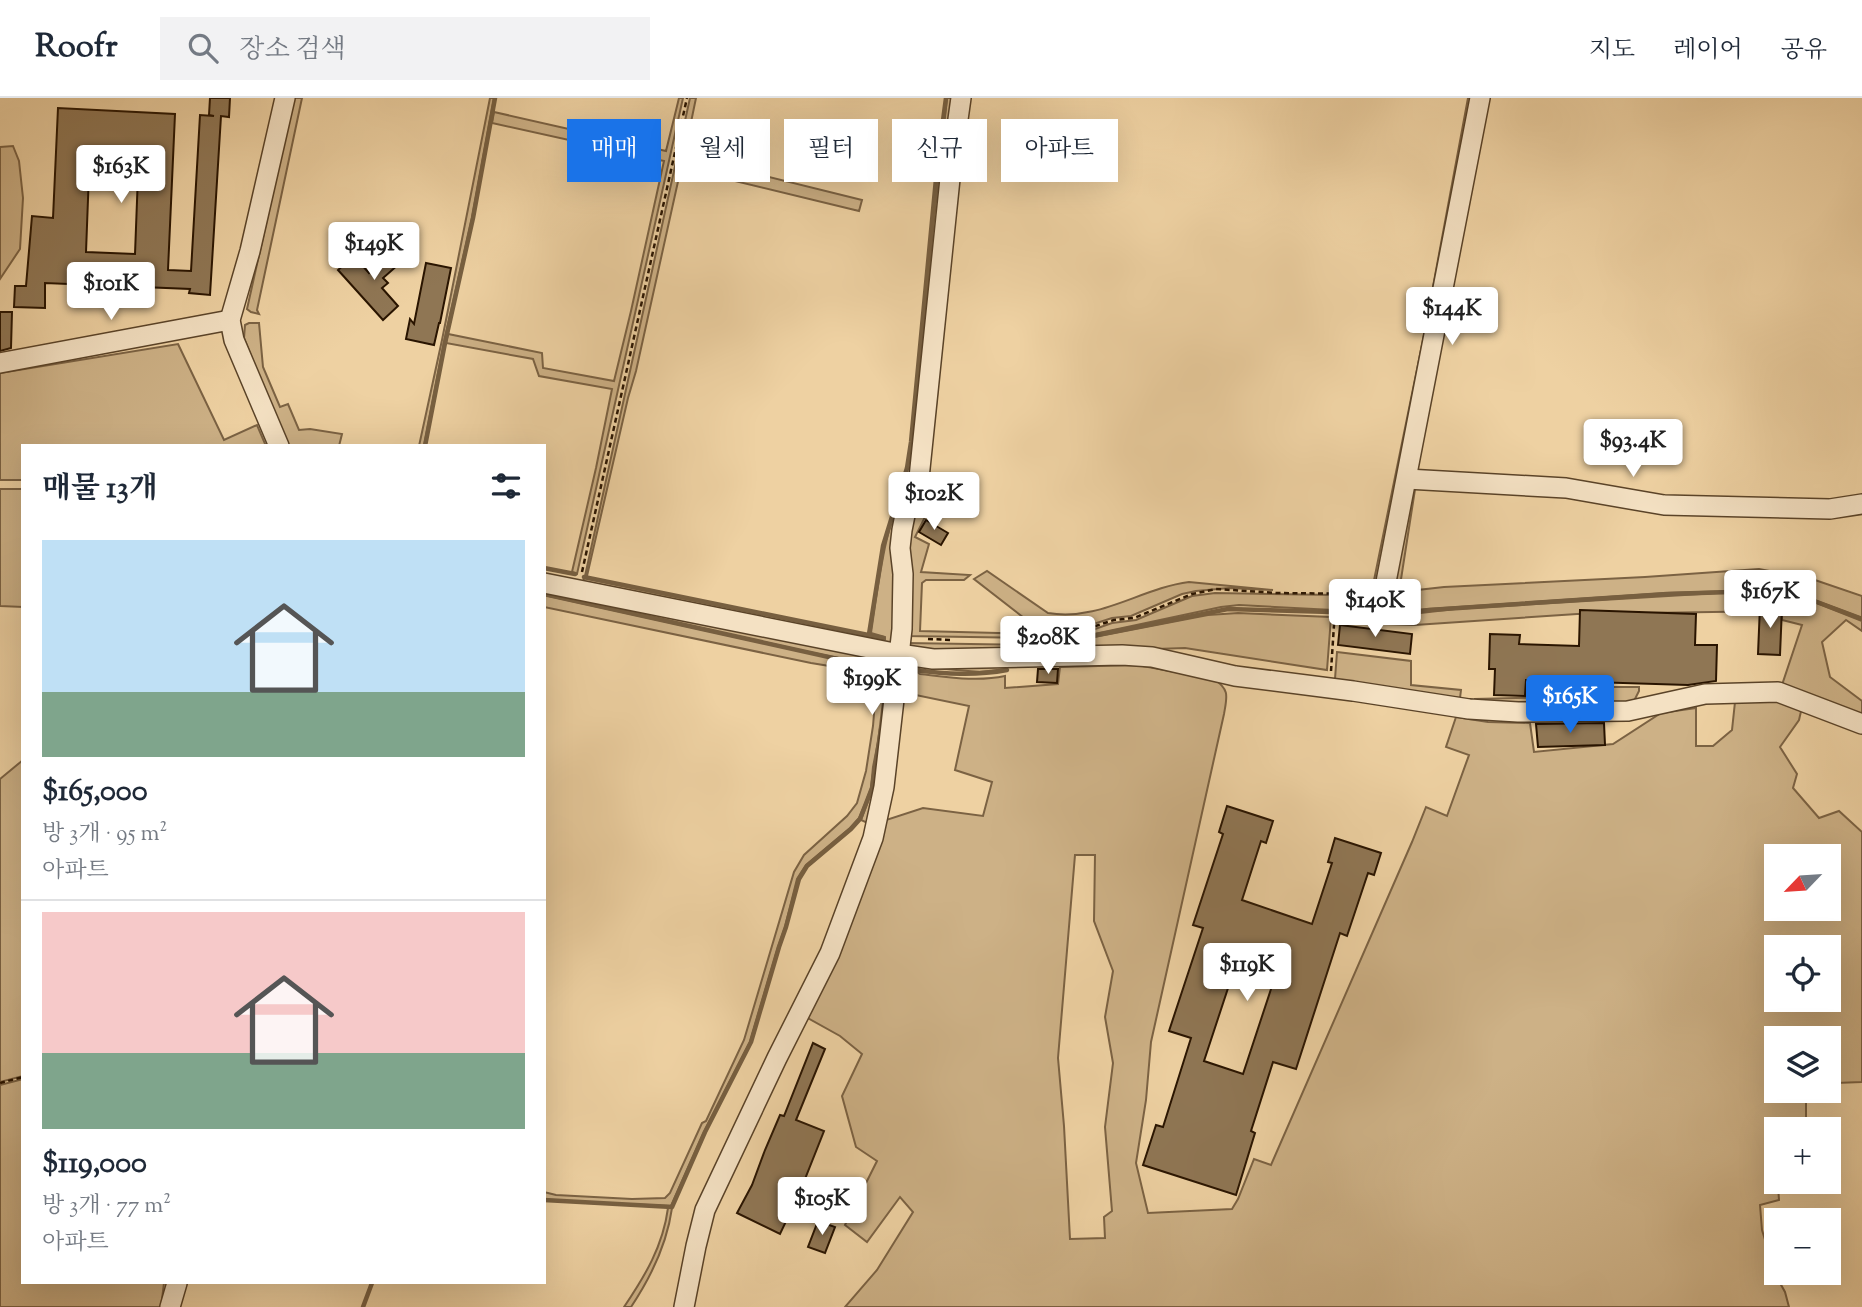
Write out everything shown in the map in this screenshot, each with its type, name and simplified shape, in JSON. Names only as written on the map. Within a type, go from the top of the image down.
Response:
[{"type":"street","points":[[277,444],[234,340],[230,320],[250,251],[285,98]]},
{"type":"street","points":[[684,1307],[705,1210],[830,953],[873,838],[884,787],[900,646],[902,530],[919,478],[951,169],[961,98]]},
{"type":"street","points":[[1385,587],[1480,98]]},
{"type":"street","points":[[0,363],[230,320]]},
{"type":"street","points":[[1408,478],[1566,488],[1664,505],[1830,509],[1862,504]]},
{"type":"street","points":[[546,583],[900,646],[933,659],[1122,655],[1152,657],[1235,676],[1469,709],[1518,712],[1628,711],[1705,694],[1778,692],[1862,724]]},
{"type":"street","points":[[170,1307],[177,1284]]},
{"type":"path","points":[[578,589],[687,98]]},
{"type":"path","points":[[1048,639],[1114,620],[1134,618],[1192,594],[1216,589],[1372,594],[1385,587]]},
{"type":"path","points":[[1330,688],[1336,594]]},
{"type":"path","points":[[900,646],[955,640]]},
{"type":"path","points":[[0,1083],[21,1078]]},
{"type":"shaded area","points":[[294,98],[302,98],[257,310],[259,314],[247,309]]},
{"type":"shaded area","points":[[490,98],[494,98],[472,218],[424,444],[419,444]]},
{"type":"shaded area","points":[[679,98],[683,98],[678,119],[675,119],[675,134],[577,574],[572,572],[612,389],[539,376],[533,359],[446,343],[448,334],[542,353],[543,368],[614,381],[661,182],[664,161],[661,160],[661,150],[666,151]]},
{"type":"shaded area","points":[[690,98],[696,98],[692,119],[685,119]]},
{"type":"shaded area","points":[[947,98],[959,98],[957,119],[945,119]]},
{"type":"shaded area","points":[[1468,98],[1477,98],[1376,587],[1372,590],[1424,335]]},
{"type":"shaded area","points":[[494,112],[567,129],[567,140],[492,123]]},
{"type":"shaded area","points":[[13,146],[19,161],[23,198],[20,249],[0,279],[0,147]]},
{"type":"shaded area","points":[[675,166],[675,182],[678,182],[636,371],[585,576]]},
{"type":"shaded area","points":[[770,177],[862,200],[859,211],[739,182],[770,182]]},
{"type":"shaded area","points":[[938,182],[949,182],[896,650],[583,583],[584,578],[885,639],[871,633],[885,547],[913,442]]},
{"type":"shaded area","points":[[943,321],[925,504],[930,507],[915,537],[929,544],[921,572],[970,575],[964,580],[926,580],[922,583],[920,631],[1037,632],[1024,618],[974,579],[987,571],[1048,613],[1085,613],[1171,585],[1189,582],[1273,590],[1229,588],[1196,591],[1182,594],[1131,616],[1112,618],[1069,632],[1037,638],[906,636],[905,566]]},
{"type":"shaded area","points":[[259,323],[263,367],[280,407],[288,404],[299,430],[342,434],[340,444],[286,444],[244,338],[245,325]]},
{"type":"shaded area","points":[[178,344],[224,440],[257,425],[265,444],[21,444],[21,480],[0,480],[0,373]]},
{"type":"shaded area","points":[[1416,483],[1399,592],[1444,587],[1759,569],[1812,579],[1862,596],[1862,618],[1809,598],[1763,590],[1667,593],[1386,614],[1338,610],[1338,596],[1370,597],[1381,593],[1410,485]]},
{"type":"shaded area","points":[[0,489],[21,489],[21,607],[0,606]]},
{"type":"shaded area","points":[[546,588],[884,658],[894,665],[878,803],[862,860],[834,934],[870,824],[861,820],[873,788],[886,693],[883,667],[546,593]]},
{"type":"shaded area","points":[[1763,592],[1809,600],[1862,621],[1862,631],[1846,620],[1822,642],[1830,677],[1862,701],[1862,719],[1781,688],[1802,625],[1782,620],[1782,611],[1577,614],[1415,625],[1354,623],[1355,615],[1386,617],[1455,609]]},
{"type":"shaded area","points":[[1215,593],[1335,595],[1333,610],[1239,605],[1221,607],[1094,634],[1094,637],[1208,615],[1238,613],[1331,617],[1327,670],[1185,648],[1037,653],[905,652],[907,643],[1037,645],[1112,623],[1136,620],[1192,596]]},
{"type":"shaded area","points":[[546,595],[882,669],[884,693],[871,788],[865,804],[859,818],[850,828],[806,865],[797,879],[750,1042],[704,1132],[671,1206],[546,1199],[546,1192],[632,1199],[665,1198],[670,1193],[702,1123],[706,1121],[744,1040],[794,872],[804,855],[847,816],[857,803],[866,771],[876,689],[872,673],[811,663],[546,607]]},
{"type":"shaded area","points":[[1337,652],[1411,661],[1411,685],[1461,690],[1460,698],[1402,692],[1335,679]]},
{"type":"shaded area","points":[[903,659],[1007,661],[1006,669],[980,672],[921,667],[914,670],[920,674],[962,678],[1005,676],[1005,688],[1058,684],[1060,667],[1137,665],[1214,679],[1225,690],[1224,714],[1151,1042],[1146,1100],[1136,1163],[1148,1213],[1232,1209],[1254,1159],[1271,1165],[1426,807],[1447,816],[1469,755],[1446,747],[1456,717],[1488,722],[1530,723],[1534,752],[1613,744],[1661,713],[1696,708],[1696,746],[1713,746],[1732,730],[1735,702],[1764,697],[1802,707],[1799,720],[1780,747],[1797,774],[1793,788],[1819,818],[1839,811],[1862,832],[1862,1082],[1841,1083],[1841,1026],[1764,1026],[1764,1103],[1806,1103],[1806,1117],[1764,1117],[1764,1194],[1779,1194],[1779,1200],[1760,1205],[1764,1236],[1764,1285],[1781,1285],[1789,1307],[845,1307],[877,1270],[913,1212],[900,1197],[867,1242],[845,1225],[877,1161],[856,1147],[842,1096],[862,1054],[840,1036],[806,1017],[883,821],[923,808],[983,816],[992,782],[955,770],[969,706],[901,692]],"holes":[[[1075,855],[1095,855],[1094,921],[1113,971],[1105,1017],[1113,1063],[1105,1127],[1112,1211],[1104,1217],[1105,1238],[1070,1239],[1058,1058]]]},
{"type":"shaded area","points":[[1612,687],[1639,687],[1639,691],[1633,703],[1475,705],[1475,699],[1604,696]]},
{"type":"shaded area","points":[[21,762],[21,1077],[0,1082],[0,779]]},
{"type":"shaded area","points":[[21,1080],[21,1284],[164,1284],[161,1307],[0,1307],[0,1085]]},
{"type":"shaded area","points":[[668,1208],[672,1208],[670,1221],[657,1260],[631,1307],[624,1307],[652,1260],[666,1222]]},
{"type":"building","points":[[210,98],[230,98],[229,117],[221,116],[210,295],[189,293],[190,289],[45,283],[45,308],[14,307],[15,286],[26,286],[32,216],[53,218],[58,108],[175,114],[168,270],[191,271],[200,115],[214,116],[209,115]],"holes":[[[90,146],[139,148],[135,254],[86,252]]]},
{"type":"building","points":[[398,247],[407,257],[383,278],[388,283],[382,288],[398,306],[383,320],[338,270],[354,256],[369,273]]},
{"type":"building","points":[[426,263],[451,268],[434,345],[406,339],[410,319],[414,324]]},
{"type":"building","points":[[0,312],[12,312],[11,348],[0,351]]},
{"type":"building","points":[[926,520],[948,533],[941,545],[919,532]]},
{"type":"building","points":[[1760,606],[1782,607],[1780,655],[1758,654]]},
{"type":"building","points":[[1580,610],[1696,614],[1695,645],[1717,645],[1716,681],[1688,685],[1526,680],[1525,696],[1494,695],[1495,669],[1489,669],[1490,634],[1520,635],[1519,644],[1579,646]]},
{"type":"building","points":[[1340,625],[1412,634],[1410,654],[1338,645]]},
{"type":"building","points":[[1038,669],[1058,669],[1057,683],[1037,682]]},
{"type":"building","points":[[1604,723],[1605,745],[1538,747],[1536,724]]},
{"type":"building","points":[[1227,806],[1273,821],[1266,843],[1261,841],[1242,900],[1312,924],[1332,863],[1328,862],[1335,838],[1381,853],[1374,875],[1368,873],[1347,936],[1340,933],[1296,1069],[1273,1062],[1251,1131],[1255,1133],[1236,1195],[1143,1165],[1156,1125],[1163,1127],[1191,1038],[1169,1031],[1203,928],[1193,925],[1223,834],[1219,832]],"holes":[[[1233,973],[1272,986],[1243,1074],[1204,1061]]]},
{"type":"building","points":[[813,1043],[825,1049],[796,1120],[824,1131],[780,1234],[737,1213],[752,1185],[780,1115],[784,1116]]},
{"type":"building","points":[[818,1221],[835,1227],[825,1253],[808,1247]]},
{"type":"waterway","points":[[425,444],[473,218],[495,98]]},
{"type":"waterway","points":[[869,634],[883,546],[907,468],[911,442],[946,98]]},
{"type":"waterway","points":[[546,568],[575,574]]},
{"type":"waterway","points":[[584,577],[883,638]]},
{"type":"waterway","points":[[1341,613],[1386,615],[1667,594],[1763,591],[1809,599],[1862,619]]},
{"type":"waterway","points":[[546,594],[883,669],[885,696]]},
{"type":"waterway","points":[[1092,636],[1228,609],[1331,612]]},
{"type":"waterway","points":[[914,670],[960,674],[1007,670]]},
{"type":"waterway","points":[[546,1200],[672,1207],[705,1132],[751,1042],[799,879],[807,866],[860,819],[872,788],[881,729]]},
{"type":"waterway","points":[[363,1307],[372,1284]]}]
